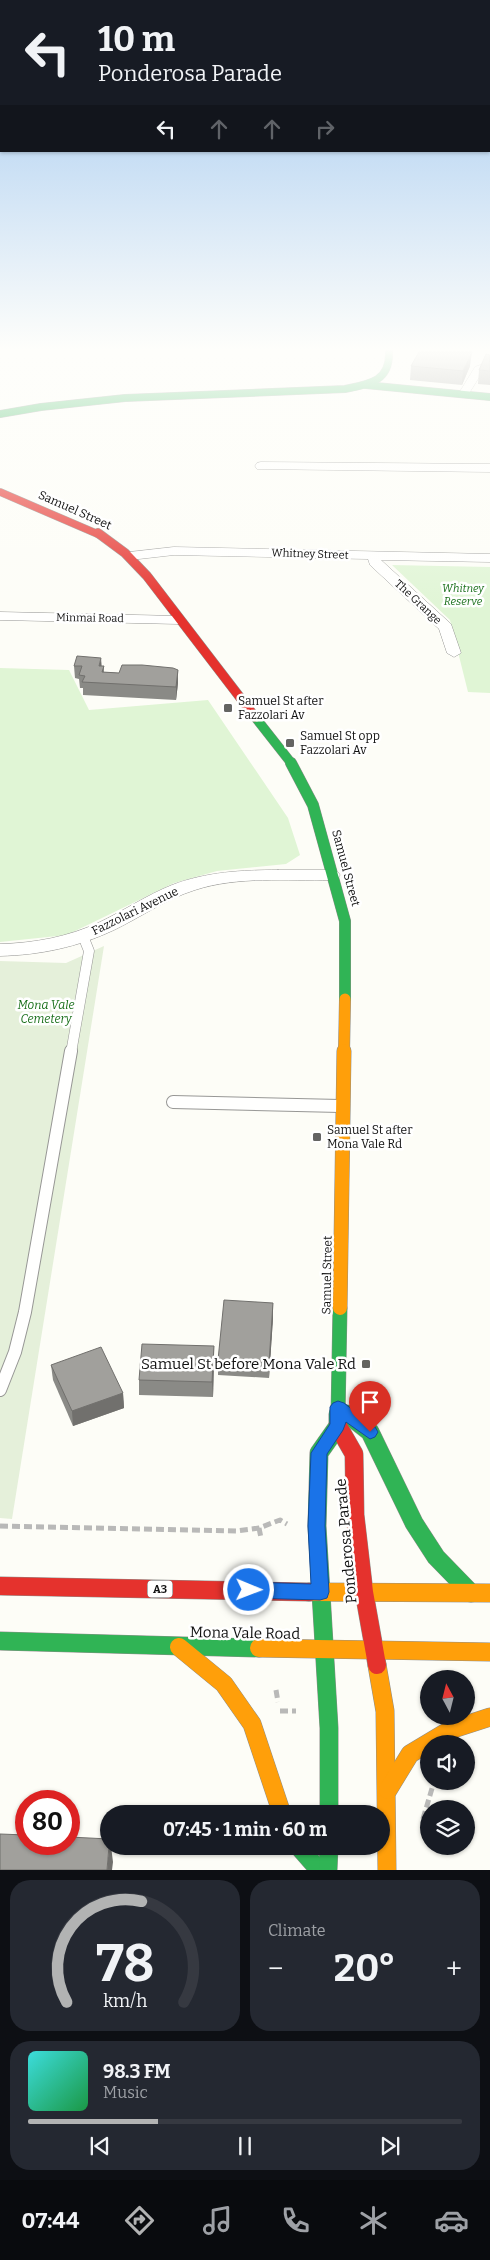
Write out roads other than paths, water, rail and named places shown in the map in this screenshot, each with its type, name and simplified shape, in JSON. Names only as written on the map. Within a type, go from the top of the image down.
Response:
[{"type":"main road","name":"Samuel Street","points":[[0,492],[99,534],[130,556],[160,592],[179,620],[304,781],[316,810],[331,875],[344,913],[346,928],[338,1426]]},
{"type":"main road","points":[[338,1407],[370,1432],[414,1523],[436,1557],[471,1593]]},
{"type":"main road","name":"Ponderosa Parade","points":[[329,1805],[329,1728],[317,1526],[319,1453],[338,1426],[354,1454],[355,1514],[364,1592],[385,1711],[388,1790],[387,1870]]},
{"type":"main road","name":"A3","points":[[0,1586],[490,1593]]},
{"type":"main road","name":"Mona Vale Road","points":[[0,1642],[490,1652]]},
{"type":"main road","points":[[179,1647],[224,1684],[252,1724],[279,1805]]},
{"type":"main road","points":[[388,1790],[410,1754],[450,1730],[490,1718]]},
{"type":"main road","points":[[306,1855],[319,1870]]},
{"type":"main road","points":[[328,1870],[329,1855]]},
{"type":"street","points":[[261,466],[490,468]]},
{"type":"street","name":"Whitney Street","points":[[130,556],[174,550],[490,558]]},
{"type":"street","name":"The Grange","points":[[374,556],[376,562],[446,627],[454,653]]},
{"type":"street","name":"Minmai Road","points":[[0,616],[179,620]]},
{"type":"street","name":"Fazzolari Avenue","points":[[0,950],[37,948],[83,936],[168,893],[194,884],[247,876],[331,875]]},
{"type":"lane","points":[[0,1390],[8,1375],[23,1318],[50,1173],[89,951],[83,936]]},
{"type":"lane","points":[[173,1102],[344,1106]]},
{"type":"place","name":"Samuel St after Fazzolari Av","points":[[228,708]]},
{"type":"place","name":"Samuel St opp Fazzolari Av","points":[[290,743]]},
{"type":"place","name":"Samuel St after Mona Vale Rd","points":[[317,1137]]},
{"type":"place","name":"Samuel St before Mona Vale Rd","points":[[366,1364]]},
{"type":"park label","name":"Whitney Reserve","points":[[463,594]]},
{"type":"park label","name":"Mona Vale Cemetery","points":[[46,1012]]}]
